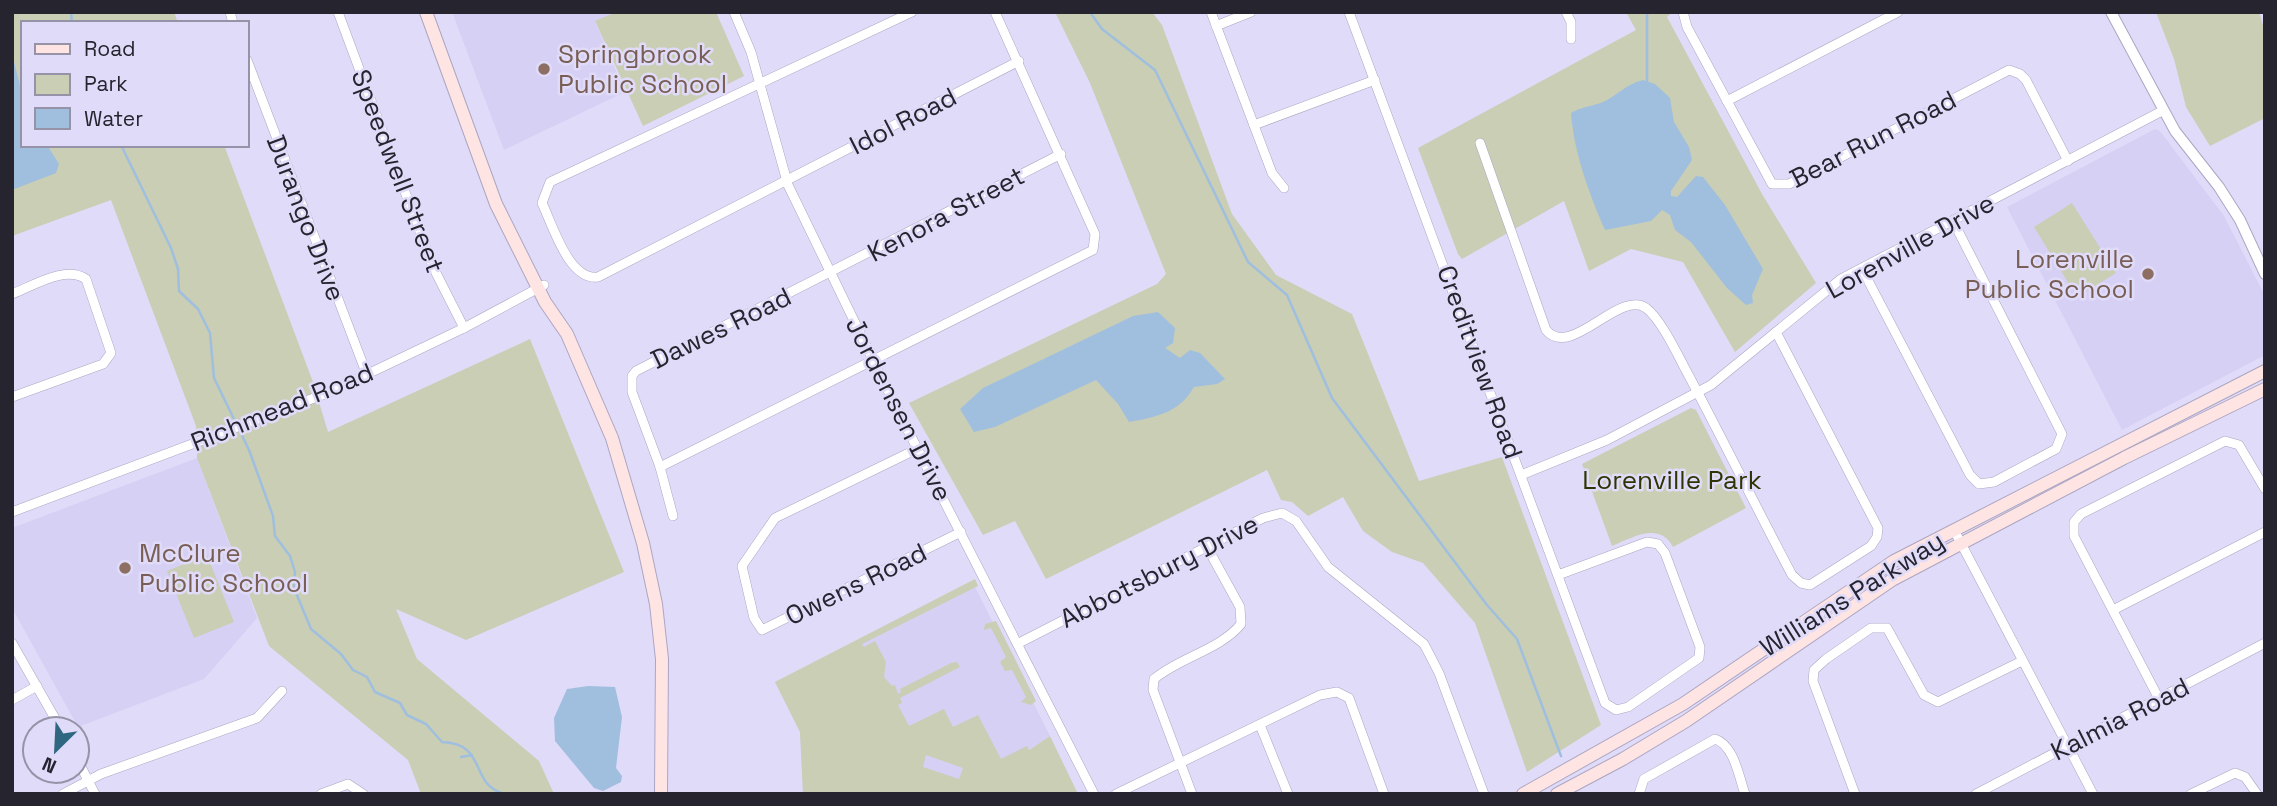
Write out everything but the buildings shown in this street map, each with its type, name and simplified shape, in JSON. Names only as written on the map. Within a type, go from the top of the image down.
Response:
[{"type":"main road","points":[[426,12],[496,204],[541,287],[549,309],[559,319],[612,438],[643,543],[656,604],[662,659],[661,794]]},
{"type":"main road","name":"Williams Parkway","points":[[1522,794],[1683,704],[1894,561],[2265,370]]},
{"type":"main road","name":"Williams Parkway","points":[[1557,794],[1686,721],[1892,580],[2124,458],[2265,389]]},
{"type":"street","name":"Speedwell Street","points":[[338,12],[433,267],[464,328]]},
{"type":"street","name":"Jordensen Drive","points":[[734,12],[760,85],[786,181],[873,362],[1094,794]]},
{"type":"street","points":[[760,85],[912,12]]},
{"type":"street","points":[[660,467],[1093,250],[1096,245],[1095,234],[995,12]]},
{"type":"street","points":[[1211,12],[1272,173],[1284,188]]},
{"type":"street","points":[[1216,26],[1251,12]]},
{"type":"street","name":"Creditview Road","points":[[1349,12],[1605,703],[1613,709],[1628,707],[1699,658],[1700,647],[1665,553],[1658,544],[1647,542],[1558,575]]},
{"type":"street","points":[[1566,12],[1571,22],[1571,39]]},
{"type":"street","name":"Bear Run Road","points":[[1683,12],[1687,27],[1767,179],[1783,186],[2004,72],[2015,71],[2026,80],[2068,161]]},
{"type":"street","points":[[1727,101],[1898,12]]},
{"type":"street","points":[[2111,12],[2162,111],[2224,194],[2253,244],[2265,274]]},
{"type":"street","name":"Idol Road","points":[[760,85],[551,182],[542,203],[574,269],[592,278],[1019,61]]},
{"type":"street","name":"Durango Drive","points":[[248,64],[367,375]]},
{"type":"street","points":[[1254,125],[1375,80]]},
{"type":"street","name":"Lorenville Drive","points":[[1521,475],[1607,440],[1698,392],[1725,375],[1825,290],[2162,111]]},
{"type":"street","points":[[1480,143],[1550,334],[1567,337],[1629,305],[1642,306],[1651,312],[1698,392],[1797,580],[1810,585],[1871,545],[1877,537],[1876,524],[1776,332]]},
{"type":"street","name":"Kenora Street","points":[[831,274],[1061,154]]},
{"type":"street","points":[[1862,268],[1970,475],[1979,484],[1994,482],[2056,449],[2062,434],[1953,221]]},
{"type":"street","points":[[2253,244],[2265,251]]},
{"type":"street","points":[[12,294],[66,274],[80,275],[86,279],[111,353],[103,364],[12,397]]},
{"type":"street","name":"Dawes Road","points":[[673,516],[660,467],[632,392],[632,376],[636,371],[831,274]]},
{"type":"street","name":"Richmead Road","points":[[12,512],[367,375],[541,287]]},
{"type":"street","points":[[2159,699],[2074,536],[2072,527],[2081,514],[2225,441],[2239,445],[2265,489]]},
{"type":"street","name":"Owens Road","points":[[917,449],[775,518],[742,566],[754,618],[762,630],[961,532]]},
{"type":"street","name":"Abbotsbury Drive","points":[[1019,643],[1263,518],[1282,513],[1296,521],[1328,567],[1424,644],[1439,673],[1484,794]]},
{"type":"street","points":[[1954,530],[2093,794]]},
{"type":"street","points":[[2113,610],[2265,532]]},
{"type":"street","points":[[1192,794],[1157,706],[1154,678],[1167,668],[1232,635],[1241,624],[1240,607],[1207,547]]},
{"type":"street","points":[[1855,794],[1813,681],[1814,670],[1826,659],[1871,628],[1887,628],[1924,695],[1938,702],[2022,661]]},
{"type":"street","points":[[12,643],[53,715]]},
{"type":"street","name":"Kalmia Road","points":[[1976,794],[2265,643]]},
{"type":"street","points":[[12,700],[37,686]]},
{"type":"street","points":[[91,779],[257,718],[282,691]]},
{"type":"street","points":[[1116,794],[1320,695],[1337,692],[1349,698],[1384,794]]},
{"type":"street","points":[[1260,725],[1288,794]]},
{"type":"street","points":[[1639,794],[1644,779],[1715,740],[1722,741],[1728,750],[1745,794]]},
{"type":"street","points":[[2191,794],[2235,773],[2245,777],[2256,794]]},
{"type":"street","points":[[320,794],[348,784],[363,794]]},
{"type":"street","points":[[63,794],[78,785]]},
{"type":"shaded area","name":"Springbrook Public School","points":[[452,12],[616,12],[595,22],[625,92],[504,150]]},
{"type":"shaded area","name":"Lorenville Public School","points":[[2155,129],[2160,131],[2224,216],[2265,296],[2265,355],[2122,430],[2007,207]]},
{"type":"shaded area","name":"McClure Public School","points":[[197,458],[257,618],[204,679],[91,722],[91,715],[71,715],[12,608],[12,528]]},
{"type":"shaded area","points":[[973,583],[1050,736],[960,794],[803,794],[800,732],[775,682]]},
{"type":"green space","points":[[12,12],[174,12],[177,21],[21,21],[21,147],[225,147],[313,382],[328,432],[530,339],[624,572],[466,640],[396,609],[417,659],[539,761],[554,794],[421,794],[408,760],[269,646],[197,458],[196,426],[111,200],[12,236]]},
{"type":"green space","points":[[616,12],[716,12],[744,76],[643,126],[595,21]]},
{"type":"green space","points":[[1055,12],[1152,12],[1162,25],[1232,214],[1276,275],[1352,314],[1419,481],[1502,457],[1601,725],[1527,772],[1475,623],[1423,563],[1392,552],[1363,531],[1343,497],[1308,516],[1292,502],[1281,500],[1267,470],[1046,579],[1015,521],[983,535],[909,403],[1157,284],[1166,274],[1090,83]]},
{"type":"green space","points":[[1626,12],[1672,12],[1667,17],[1762,194],[1816,283],[1735,352],[1683,262],[1631,249],[1589,271],[1564,201],[1462,259],[1418,148],[1636,30]]},
{"type":"green space","points":[[2156,12],[2259,12],[2265,32],[2265,118],[2210,146],[2186,107],[2174,59]]},
{"type":"green space","points":[[2072,203],[2116,273],[2077,297],[2034,227]]},
{"type":"green space","name":"Lorenville Park","points":[[1691,408],[1696,410],[1746,508],[1673,547],[1667,539],[1653,533],[1636,536],[1612,546],[1582,464]]},
{"type":"green space","points":[[207,555],[234,622],[194,638],[167,571]]},
{"type":"green space","points":[[975,579],[978,586],[862,644],[864,647],[875,641],[886,662],[884,677],[892,686],[895,685],[898,694],[900,689],[951,663],[957,662],[960,667],[900,698],[902,703],[898,705],[909,726],[944,709],[953,727],[978,715],[1001,759],[1027,746],[1029,750],[1050,736],[1078,794],[803,794],[800,732],[775,682]],"holes":[[[926,755],[963,768],[959,779],[923,767]]]},
{"type":"green space","points":[[996,621],[1036,701],[1031,705],[1021,702],[1026,697],[1012,670],[1005,671],[1000,662],[1006,657],[991,628],[984,630],[985,624]]},
{"type":"water","points":[[12,54],[21,89],[21,147],[48,147],[59,164],[56,173],[12,190]]},
{"type":"water","points":[[1643,80],[1655,84],[1670,98],[1674,122],[1689,147],[1692,160],[1671,191],[1671,196],[1677,197],[1696,176],[1703,177],[1725,205],[1763,269],[1752,295],[1753,303],[1746,305],[1727,288],[1691,242],[1675,230],[1670,215],[1662,210],[1651,221],[1605,230],[1583,173],[1571,113],[1603,102]]},
{"type":"water","points":[[1158,312],[1175,328],[1173,343],[1165,348],[1180,358],[1190,350],[1200,353],[1225,379],[1217,384],[1194,387],[1181,403],[1166,412],[1129,422],[1118,404],[1096,380],[995,427],[974,432],[960,409],[983,388],[1133,316]]},
{"type":"water","points":[[588,686],[615,687],[622,717],[616,768],[622,776],[621,782],[603,791],[594,788],[555,741],[554,718],[567,689]]},
{"type":"waterway","points":[[71,12],[72,21]]},
{"type":"waterway","points":[[1090,12],[1102,29],[1155,70],[1248,262],[1287,295],[1332,398],[1487,605],[1517,639],[1561,756]]},
{"type":"waterway","points":[[1647,12],[1647,84]]},
{"type":"waterway","points":[[122,147],[171,248],[178,269],[179,291],[198,309],[210,333],[214,378],[249,450],[273,516],[275,536],[290,556],[295,572],[294,588],[311,629],[341,654],[353,670],[367,677],[375,692],[400,703],[407,715],[426,724],[442,742],[466,749],[486,783],[505,794]]},
{"type":"waterway","points":[[461,757],[472,755]]},
{"type":"place","name":"Springbrook Public School","points":[[544,69]]},
{"type":"place","name":"Lorenville Public School","points":[[2148,274]]},
{"type":"place","name":"McClure Public School","points":[[125,568]]}]
